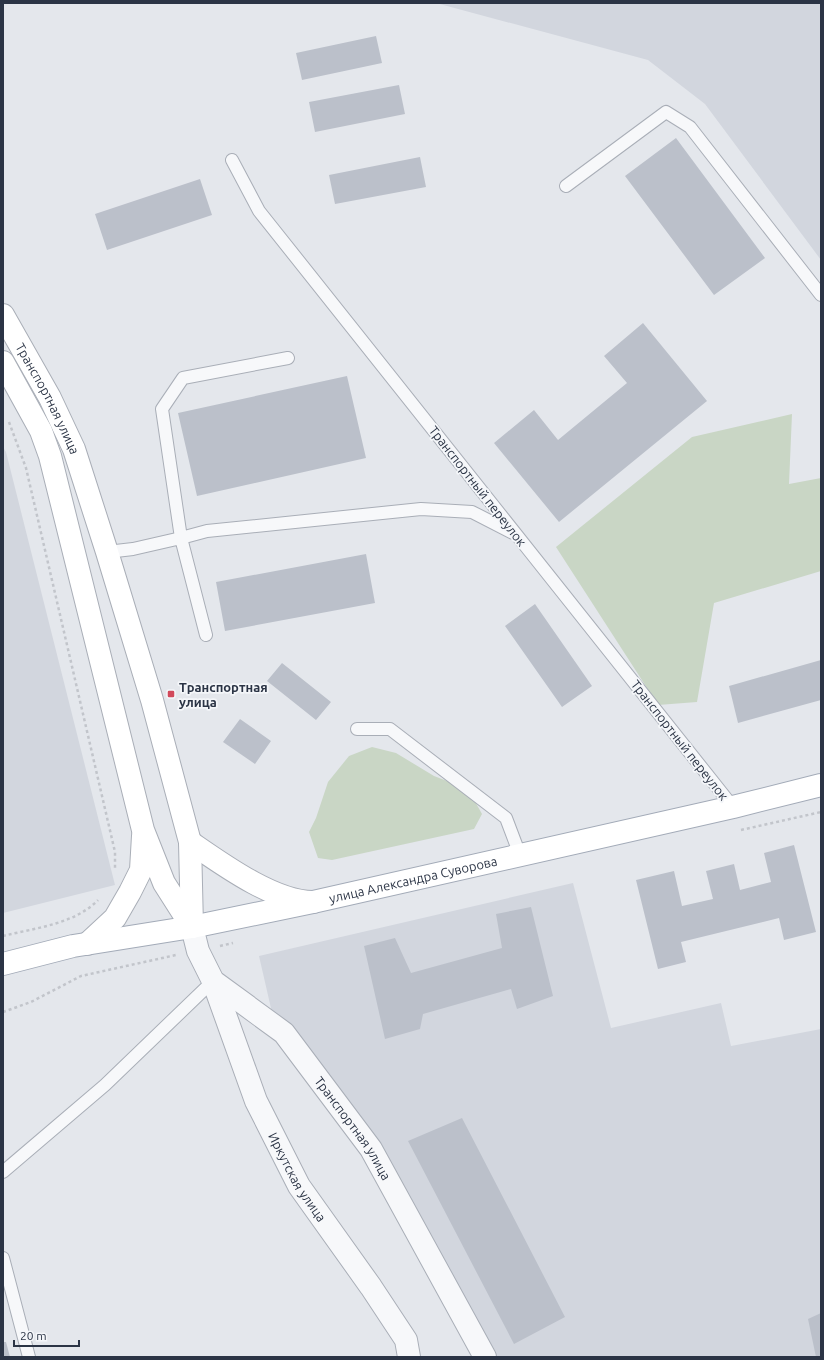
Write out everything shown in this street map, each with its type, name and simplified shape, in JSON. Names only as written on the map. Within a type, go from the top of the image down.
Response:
[{"type":"main road","name":"Транспортная улица","points":[[3,315],[50,398],[74,449],[107,552],[152,700],[190,842],[192,927]]},
{"type":"main road","name":"Транспортная улица","points":[[3,362],[41,431],[50,456],[143,830],[164,883],[192,927]]},
{"type":"main road","name":"улица Александра Суворова","points":[[3,964],[87,944],[192,927],[313,902],[733,807],[821,785]]},
{"type":"main road","name":"Транспортная улица","points":[[87,944],[115,918],[130,892],[140,870],[143,830]]},
{"type":"main road","points":[[190,842],[233,872],[257,884],[295,900],[313,902]]},
{"type":"street","name":"Транспортная улица","points":[[192,927],[198,951],[213,981],[284,1033],[371,1149],[485,1357]]},
{"type":"street","name":"Иркутская улица","points":[[213,981],[256,1101],[299,1186],[371,1287],[406,1340],[409,1357]]},
{"type":"lane","points":[[566,186],[666,112],[690,127],[821,295]]},
{"type":"lane","name":"Транспортный переулок","points":[[232,160],[259,211],[733,807]]},
{"type":"lane","points":[[206,635],[181,538],[162,409],[183,378],[288,358]]},
{"type":"lane","points":[[107,552],[133,549],[207,531],[421,509],[472,512],[517,535]]},
{"type":"lane","points":[[356,729],[390,729],[506,818],[520,856]]},
{"type":"lane","points":[[3,1172],[105,1085],[213,981]]},
{"type":"lane","points":[[3,1258],[29,1357]]},
{"type":"path","points":[[8,419],[26,468],[115,852],[115,874]]},
{"type":"path","points":[[3,936],[66,920],[91,908],[100,898]]},
{"type":"path","points":[[3,1012],[31,1002],[81,976]]},
{"type":"shaded area","points":[[436,3],[821,3],[821,260],[705,104],[648,60]]},
{"type":"shaded area","points":[[3,447],[6,452],[115,885],[3,913]]},
{"type":"shaded area","points":[[573,883],[611,1028],[721,1003],[731,1046],[821,1029],[821,1357],[476,1357],[385,1181],[273,1017],[259,956]]},
{"type":"green space","points":[[792,414],[789,484],[821,478],[821,571],[714,603],[697,702],[658,705],[556,547],[692,437]]},
{"type":"green space","points":[[372,747],[396,753],[434,776],[468,789],[482,814],[474,829],[332,860],[318,858],[309,832],[316,818],[328,782],[349,756]]},
{"type":"building","points":[[376,36],[382,63],[302,80],[296,53]]},
{"type":"building","points":[[399,85],[405,114],[315,132],[309,102]]},
{"type":"building","points":[[676,138],[765,258],[714,295],[625,176]]},
{"type":"building","points":[[420,157],[426,187],[335,204],[329,175]]},
{"type":"building","points":[[200,179],[212,215],[107,250],[95,214]]},
{"type":"building","points":[[643,323],[707,401],[559,522],[494,443],[534,410],[558,440],[627,383],[604,356]]},
{"type":"building","points":[[347,376],[366,458],[197,496],[178,413]]},
{"type":"building","points":[[366,554],[375,603],[225,631],[216,582]]},
{"type":"building","points":[[535,604],[592,686],[562,707],[505,626]]},
{"type":"building","points":[[821,660],[821,700],[738,723],[729,686]]},
{"type":"building","points":[[282,663],[331,702],[316,720],[267,681]]},
{"type":"building","points":[[240,719],[271,741],[255,764],[223,742]]},
{"type":"building","points":[[794,845],[816,932],[784,940],[779,918],[681,942],[686,962],[658,969],[636,880],[674,871],[682,906],[713,899],[706,871],[734,864],[740,890],[771,882],[764,853]]},
{"type":"building","points":[[531,907],[553,996],[517,1009],[511,989],[423,1014],[420,1029],[385,1039],[364,946],[395,938],[411,973],[502,948],[496,914]]},
{"type":"building","points":[[462,1118],[565,1317],[514,1344],[408,1141]]},
{"type":"building","points":[[821,1313],[821,1357],[816,1357],[808,1319]]},
{"type":"building","points":[[3,1342],[6,1342],[10,1357],[3,1357]]},
{"type":"place","name":"Транспортная улица","points":[[171,694]]}]
